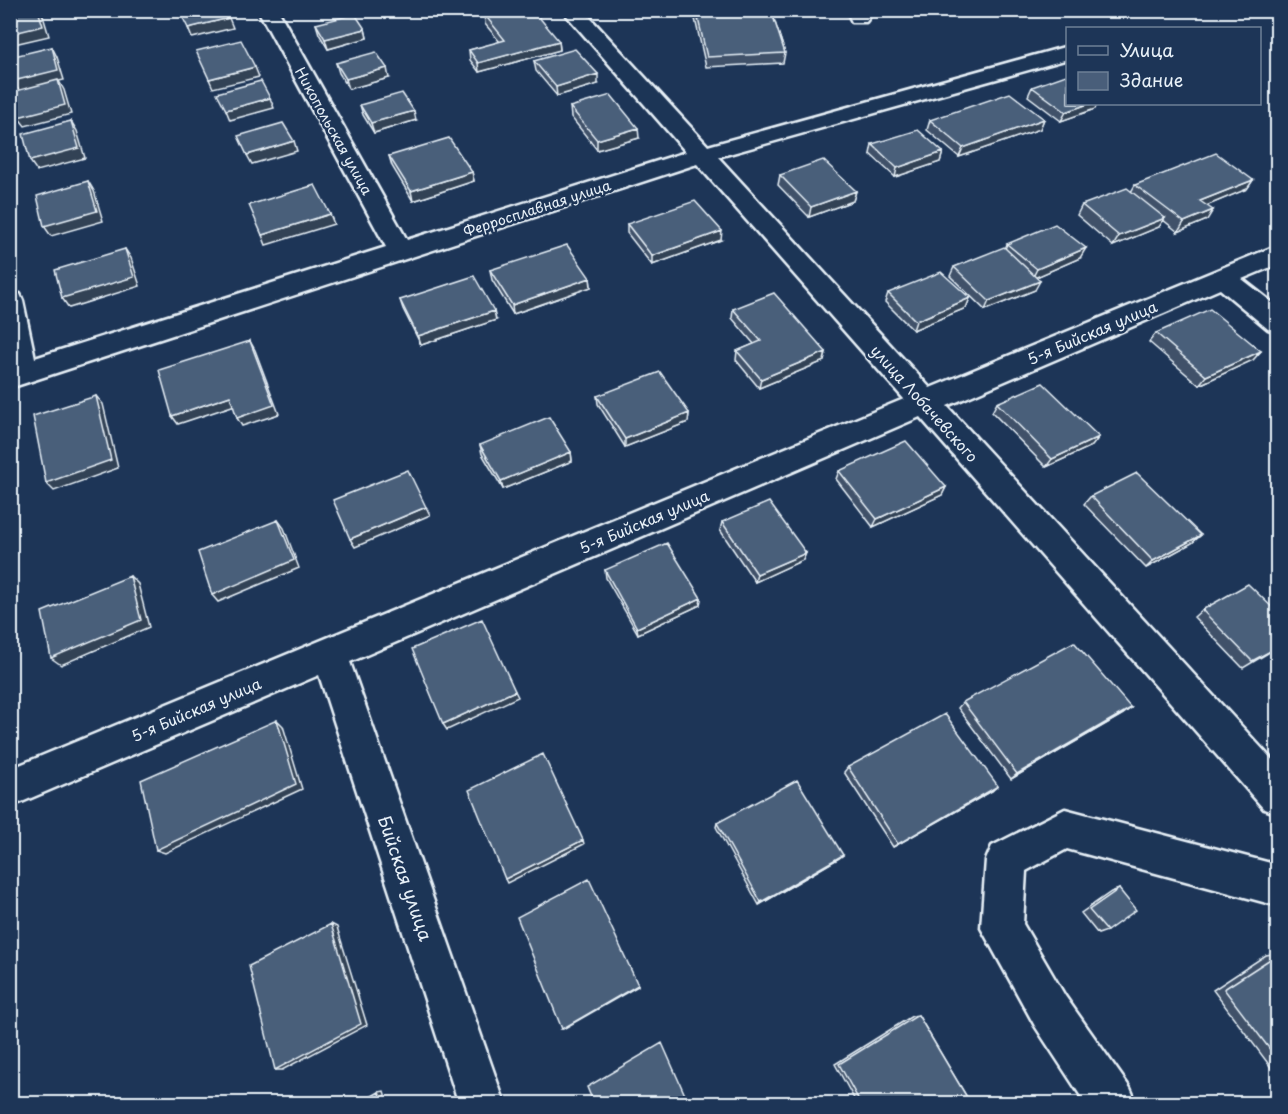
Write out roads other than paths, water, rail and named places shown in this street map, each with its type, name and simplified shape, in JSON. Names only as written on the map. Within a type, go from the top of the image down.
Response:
[{"type":"street","name":"Никопольская улица","points":[[268,10],[401,252]]},
{"type":"street","name":"улица Лобачевского","points":[[572,10],[1278,795]]},
{"type":"street","name":"Ферросплавная улица","points":[[17,374],[701,155],[1066,53]]},
{"type":"street","name":"5-я Бийская улица","points":[[10,788],[1278,254]]},
{"type":"street","points":[[1222,277],[1278,322]]},
{"type":"street","points":[[10,302],[17,374]]},
{"type":"street","name":"Бийская улица","points":[[329,653],[482,1104]]},
{"type":"street","points":[[1114,1104],[1050,1011],[1002,928],[1006,860],[1065,829],[1278,886]]}]
